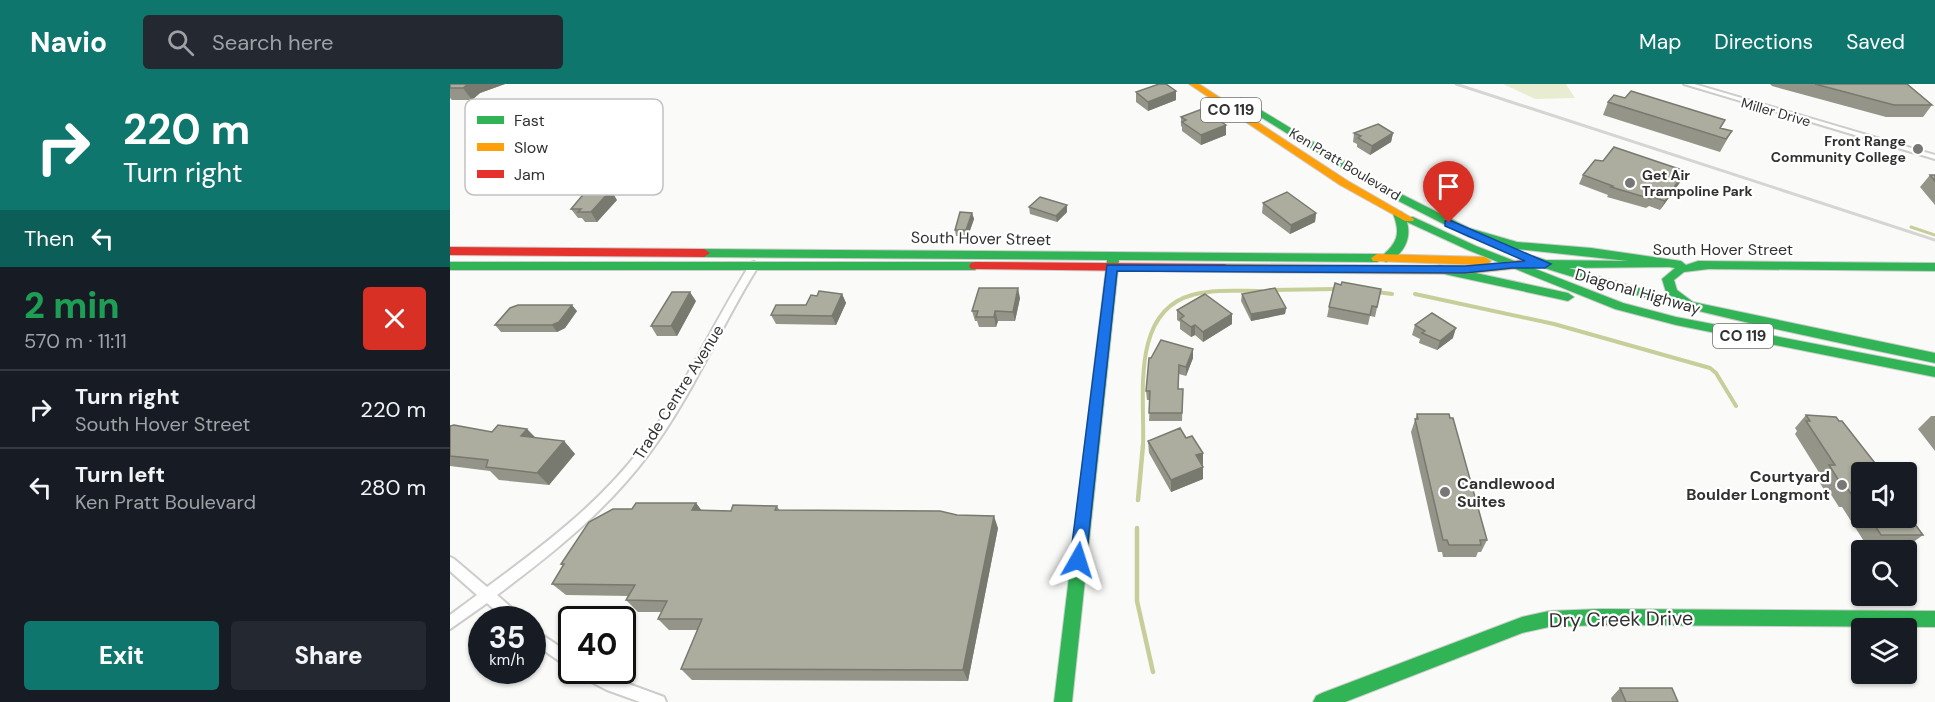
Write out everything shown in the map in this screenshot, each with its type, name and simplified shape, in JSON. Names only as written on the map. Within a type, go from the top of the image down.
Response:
[{"type":"main road","name":"Ken Pratt Boulevard","points":[[1193,84],[1344,183],[1398,214],[1512,264]]},
{"type":"main road","name":"Ken Pratt Boulevard","points":[[1215,84],[1365,178],[1462,230],[1545,264]]},
{"type":"main road","points":[[1386,258],[1405,241],[1405,231],[1398,214]]},
{"type":"main road","points":[[1462,230],[1506,243],[1681,265]]},
{"type":"main road","name":"South Hover Street","points":[[450,251],[761,253],[1465,270],[1512,264]]},
{"type":"main road","points":[[754,265],[761,253]]},
{"type":"main road","name":"South Hover Street","points":[[450,266],[1386,258],[1462,259],[1512,264],[1935,267]]},
{"type":"main road","points":[[1063,702],[1112,262]]},
{"type":"main road","name":"Diagonal Highway","points":[[1512,264],[1619,306],[1740,335],[1935,372]]},
{"type":"main road","name":"Diagonal Highway","points":[[1545,264],[1629,291],[1701,309],[1935,358]]},
{"type":"main road","points":[[1701,309],[1678,298],[1669,286],[1668,279],[1672,272],[1683,268],[1710,265]]},
{"type":"main road","points":[[1439,269],[1545,293],[1619,306]]},
{"type":"main road","name":"Dry Creek Drive","points":[[1322,702],[1522,625],[1550,619],[1599,617],[1935,619]]},
{"type":"street","name":"Miller Drive","points":[[1687,84],[1935,157]]},
{"type":"street","name":"Trade Centre Avenue","points":[[450,623],[581,520],[609,494],[637,461],[663,423],[754,265]]},
{"type":"street","points":[[450,563],[501,606]]},
{"type":"street","points":[[610,684],[659,702]]},
{"type":"green space","points":[[1503,84],[1566,84],[1575,98],[1535,99]]},
{"type":"building","points":[[450,84],[468,84],[463,88],[450,88]]},
{"type":"building","points":[[1159,84],[1166,84],[1176,91],[1148,102],[1136,92]]},
{"type":"building","points":[[1815,84],[1907,84],[1932,105],[1894,105]]},
{"type":"building","points":[[1631,91],[1725,120],[1720,128],[1732,131],[1726,139],[1608,102],[1614,95],[1625,98]]},
{"type":"building","points":[[1202,109],[1226,125],[1201,135],[1182,122],[1186,120],[1181,117]]},
{"type":"building","points":[[1378,124],[1393,133],[1372,146],[1354,133]]},
{"type":"building","name":"Get Air Trampoline Park","points":[[1614,147],[1685,171],[1665,201],[1611,187],[1613,186],[1583,175],[1595,160],[1603,161]]},
{"type":"building","points":[[1287,192],[1316,213],[1291,225],[1263,203]]},
{"type":"building","points":[[583,195],[606,195],[591,212],[578,212],[581,209],[571,209]]},
{"type":"building","points":[[1040,197],[1067,205],[1056,216],[1029,207]]},
{"type":"building","points":[[960,212],[972,213],[966,230],[955,230]]},
{"type":"building","points":[[1342,282],[1381,289],[1377,307],[1372,306],[1370,315],[1329,307],[1335,283],[1341,285]]},
{"type":"building","points":[[979,288],[1018,288],[1013,312],[995,311],[994,317],[976,317],[978,311],[972,311]]},
{"type":"building","points":[[1275,288],[1286,308],[1251,314],[1242,294]]},
{"type":"building","points":[[819,291],[842,294],[832,316],[771,315],[776,305],[806,305],[811,295],[817,296]]},
{"type":"building","points":[[672,292],[690,292],[671,326],[651,326]]},
{"type":"building","points":[[1205,294],[1232,314],[1203,332],[1195,325],[1191,327],[1180,319],[1184,316],[1177,310]]},
{"type":"building","points":[[518,305],[572,305],[559,322],[552,325],[495,325],[510,308]]},
{"type":"building","points":[[1432,313],[1456,328],[1440,341],[1422,333],[1425,331],[1415,325]]},
{"type":"building","points":[[1161,340],[1193,349],[1186,367],[1179,365],[1178,389],[1183,389],[1182,413],[1149,413],[1150,391],[1146,391],[1149,358]]},
{"type":"building","name":"Candlewood Suites","points":[[1417,414],[1449,414],[1450,418],[1453,418],[1487,540],[1480,540],[1481,545],[1449,545],[1447,540],[1443,540],[1415,419],[1418,419]]},
{"type":"building","points":[[1806,415],[1836,417],[1842,421],[1874,462],[1851,462],[1851,494],[1842,481],[1839,481],[1829,465],[1835,465],[1806,421],[1810,421]]},
{"type":"building","points":[[498,425],[527,429],[521,436],[564,441],[537,473],[486,467],[488,460],[450,456],[450,426],[492,432]]},
{"type":"building","points":[[1180,428],[1186,438],[1192,436],[1203,453],[1196,455],[1203,467],[1171,480],[1148,441]]},
{"type":"building","points":[[636,503],[696,503],[692,510],[731,511],[733,505],[777,506],[775,510],[940,511],[957,515],[994,516],[963,670],[681,669],[702,619],[658,619],[667,601],[626,600],[635,585],[552,584],[564,564],[561,564],[589,522],[613,509],[632,509]]},
{"type":"building","points":[[1917,527],[1923,535],[1881,535],[1876,528]]},
{"type":"building","points":[[1620,688],[1672,688],[1678,702],[1626,702]]},
{"type":"waterway","points":[[1911,227],[1935,235]]},
{"type":"waterway","points":[[1272,290],[1336,289]]},
{"type":"waterway","points":[[1143,445],[1145,359],[1150,337],[1158,319],[1172,304],[1192,295],[1217,291],[1261,291]]},
{"type":"waterway","points":[[1377,292],[1392,294]]},
{"type":"waterway","points":[[1415,294],[1554,324],[1710,368],[1716,373],[1736,406]]},
{"type":"waterway","points":[[1138,500],[1143,445]]},
{"type":"waterway","points":[[1137,528],[1137,601],[1153,672]]},
{"type":"railway","points":[[1456,84],[1935,240]]},
{"type":"traffic: fast","points":[[1241,101],[1387,191],[1473,235]]},
{"type":"traffic: fast","points":[[1386,258],[1397,249],[1403,239],[1403,228],[1398,214]]},
{"type":"traffic: fast","points":[[1409,219],[1472,248],[1619,306],[1676,321],[1935,372]]},
{"type":"traffic: fast","points":[[1462,230],[1517,245],[1591,252],[1681,265]]},
{"type":"traffic: fast","points":[[704,253],[1377,258]]},
{"type":"traffic: fast","points":[[1063,702],[1113,259]]},
{"type":"traffic: fast","points":[[1533,260],[1682,304],[1935,358]]},
{"type":"traffic: fast","points":[[1545,264],[1665,265]]},
{"type":"traffic: fast","points":[[1698,265],[1935,267]]},
{"type":"traffic: fast","points":[[1688,304],[1672,292],[1668,279],[1681,269],[1710,265]]},
{"type":"traffic: fast","points":[[450,266],[975,266]]},
{"type":"traffic: fast","points":[[1439,269],[1568,297]]},
{"type":"traffic: fast","points":[[1322,702],[1522,625],[1549,619],[1600,617],[1935,619]]},
{"type":"traffic: slow","points":[[1193,84],[1344,183],[1409,219]]},
{"type":"traffic: slow","points":[[1377,258],[1485,261]]},
{"type":"traffic: slow","points":[[1225,268],[1465,270],[1521,264]]},
{"type":"traffic: jam","points":[[450,251],[704,253]]},
{"type":"traffic: jam","points":[[975,266],[1225,268]]},
{"type":"place","name":"Front Range Community College","points":[[1918,149]]},
{"type":"place","name":"Get Air Trampoline Park","points":[[1630,183]]},
{"type":"place","name":"Courtyard Boulder Longmont","points":[[1842,485]]},
{"type":"place","name":"Candlewood Suites","points":[[1445,492]]},
{"type":"route","points":[[1078,560],[1112,267],[1465,270],[1512,264],[1545,264],[1492,244],[1449,223]]}]
